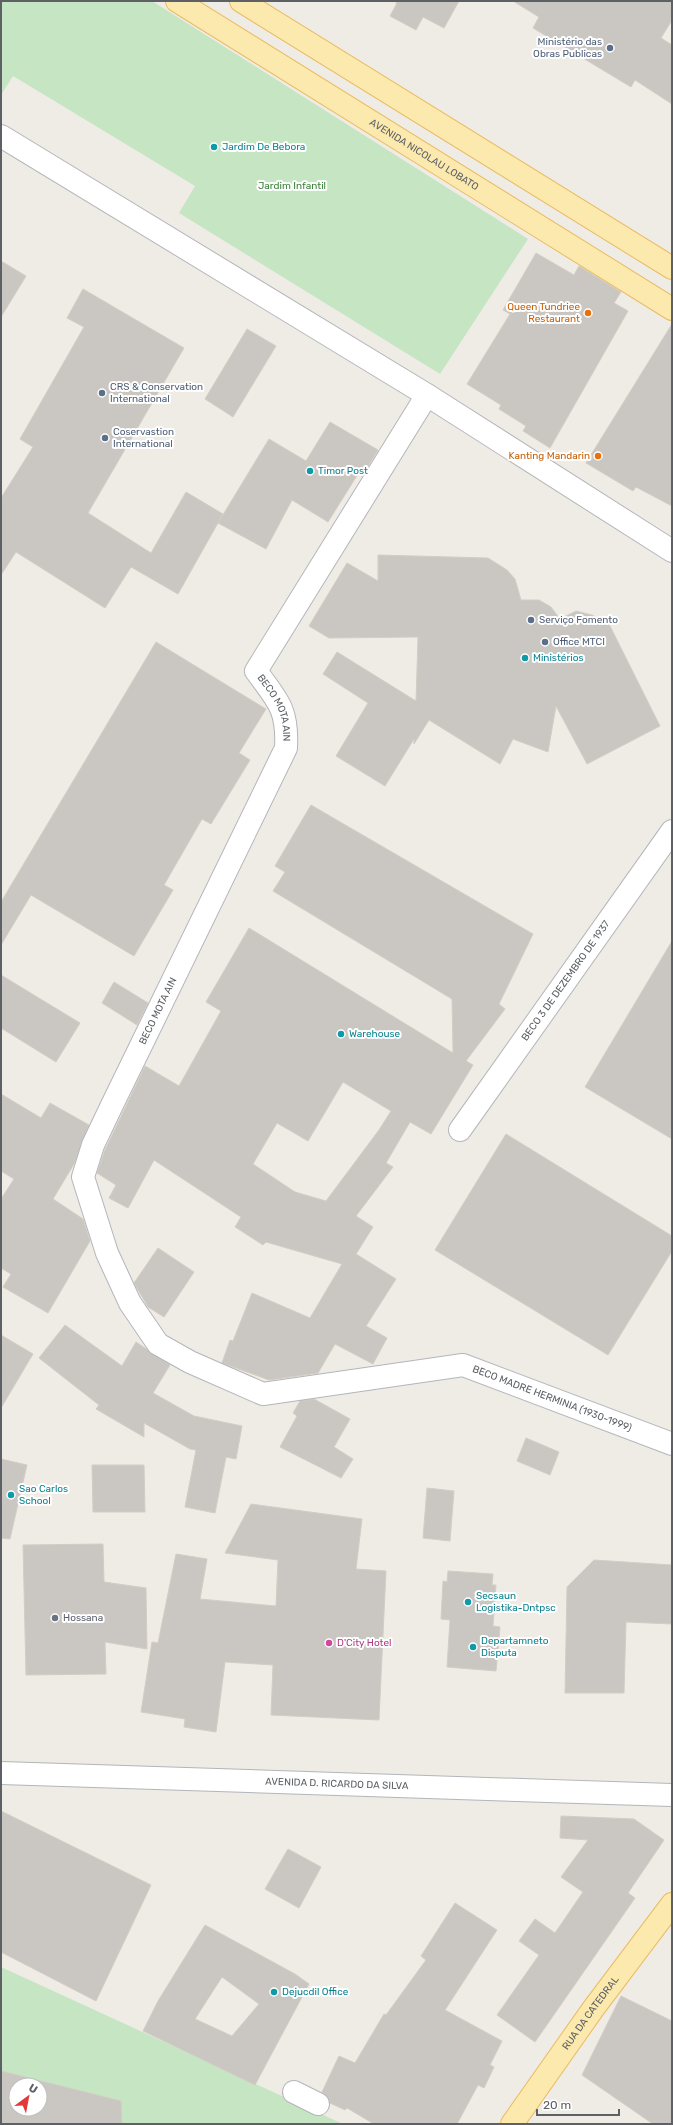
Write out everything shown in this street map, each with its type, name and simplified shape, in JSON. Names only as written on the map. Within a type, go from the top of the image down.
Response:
[{"type":"main road","name":"AVENIDA NICOLAU LOBATO","points":[[177,1],[672,309]]},
{"type":"main road","points":[[241,1],[672,268]]},
{"type":"main road","name":"RUA DA CATEDRAL","points":[[512,2124],[593,2009],[672,1904]]},
{"type":"street","points":[[1,136],[427,395],[672,551]]},
{"type":"street","name":"BECO MOTA AIN","points":[[263,1394],[190,1362],[158,1344],[130,1303],[107,1253],[83,1177],[93,1145],[286,748],[287,726],[279,702],[256,671],[427,395]]},
{"type":"street","name":"BECO 3 DE DEZEMBRO DE 1937","points":[[460,1130],[672,831]]},
{"type":"street","name":"BECO MADRE HERMINIA (1930-1999)","points":[[263,1394],[463,1366],[672,1444]]},
{"type":"street","name":"AVENIDA D. RICARDO DA SILVA","points":[[1,1773],[672,1795]]},
{"type":"street","points":[[294,2092],[318,2104]]},
{"type":"green space","name":"Jardim Infantil","points":[[1,1],[152,1],[528,239],[440,374],[179,213],[195,186],[13,76],[1,95]]},
{"type":"green space","points":[[1,1967],[343,2124],[1,2124]]},
{"type":"building","points":[[394,1],[459,1],[444,28],[423,17],[416,30],[390,16],[397,3]]},
{"type":"building","name":"Ministério das Obras Publicas","points":[[513,1],[672,1],[672,20],[661,38],[672,45],[672,104],[635,80],[631,87],[533,28],[539,17]]},
{"type":"building","points":[[536,253],[574,275],[579,266],[621,292],[614,303],[628,311],[550,448],[523,431],[526,426],[499,409],[501,405],[467,384],[510,314],[503,310]]},
{"type":"building","points":[[1,261],[26,276],[1,317]]},
{"type":"building","points":[[83,289],[184,348],[88,513],[151,553],[186,492],[223,514],[178,594],[131,567],[105,608],[16,552],[1,575],[1,498],[33,447],[20,439],[84,327],[67,318]]},
{"type":"building","points":[[672,324],[672,506],[636,487],[633,491],[586,463]]},
{"type":"building","points":[[247,329],[276,346],[233,417],[205,399]]},
{"type":"building","name":"Timor Post","points":[[330,422],[378,450],[362,476],[358,474],[328,522],[292,500],[266,549],[218,523],[269,439],[306,461]]},
{"type":"building","name":"Ministérios","points":[[378,555],[488,558],[507,570],[515,579],[521,600],[539,600],[551,607],[560,619],[576,611],[592,615],[609,624],[660,726],[587,764],[556,706],[548,752],[513,739],[500,764],[429,720],[414,744],[414,739],[385,786],[336,756],[368,703],[323,674],[337,652],[416,701],[418,637],[329,638],[309,626],[347,563],[378,581]]},
{"type":"building","points":[[156,642],[266,709],[239,753],[250,760],[211,824],[202,819],[164,885],[173,890],[134,956],[31,895],[1,945],[1,902]]},
{"type":"building","points":[[311,805],[533,934],[499,1004],[505,1009],[466,1061],[473,1065],[431,1134],[410,1122],[386,1163],[393,1167],[356,1216],[373,1227],[356,1254],[396,1279],[366,1326],[387,1338],[373,1364],[335,1344],[318,1373],[269,1380],[222,1363],[230,1340],[233,1341],[252,1293],[310,1318],[342,1264],[266,1242],[263,1245],[235,1227],[241,1217],[154,1160],[128,1208],[109,1198],[116,1185],[97,1173],[105,1150],[145,1066],[179,1086],[221,1011],[206,1002],[249,928],[453,1053],[452,999],[273,891],[285,872],[275,866]],"holes":[[[343,1082],[391,1111],[379,1130],[326,1201],[295,1192],[253,1164],[277,1123],[308,1141]]]},
{"type":"building","points":[[672,941],[672,1139],[585,1087]]},
{"type":"building","points":[[1,975],[80,1023],[56,1062],[1,1028]]},
{"type":"building","points":[[114,982],[148,1003],[137,1025],[102,1003]]},
{"type":"building","points":[[1,1094],[41,1118],[50,1103],[89,1125],[74,1164],[53,1199],[83,1219],[90,1241],[48,1313],[3,1287],[11,1274],[1,1268],[1,1199],[14,1179],[1,1171]]},
{"type":"building","points":[[506,1134],[672,1236],[672,1251],[608,1355],[435,1250]]},
{"type":"building","points":[[158,1248],[194,1272],[164,1317],[148,1307],[134,1283]]},
{"type":"building","points":[[65,1325],[122,1366],[136,1342],[170,1365],[153,1393],[194,1416],[242,1426],[236,1459],[226,1457],[215,1513],[185,1507],[196,1450],[190,1449],[144,1423],[144,1437],[96,1409],[99,1405],[39,1358]]},
{"type":"building","points":[[1,1335],[33,1354],[1,1408]]},
{"type":"building","points":[[314,1399],[350,1419],[334,1447],[353,1459],[341,1478],[280,1447],[297,1416],[293,1413],[300,1401]]},
{"type":"building","points":[[526,1438],[559,1452],[550,1475],[517,1461]]},
{"type":"building","name":"Sao Carlos School","points":[[1,1459],[27,1465],[10,1539],[1,1538]]},
{"type":"building","points":[[92,1465],[144,1465],[145,1512],[93,1512]]},
{"type":"building","points":[[427,1488],[454,1491],[450,1541],[423,1538]]},
{"type":"building","points":[[251,1504],[362,1519],[356,1569],[386,1571],[379,1720],[271,1715],[273,1665],[225,1662],[216,1732],[184,1727],[185,1719],[141,1712],[152,1642],[158,1643],[176,1554],[207,1559],[200,1599],[276,1606],[278,1560],[225,1553]]},
{"type":"building","points":[[103,1544],[104,1582],[146,1588],[147,1649],[105,1642],[106,1674],[26,1675],[23,1545]]},
{"type":"building","points":[[594,1560],[672,1565],[672,1624],[626,1622],[624,1693],[565,1693],[567,1587]]},
{"type":"building","points":[[448,1571],[493,1574],[492,1585],[496,1585],[493,1626],[500,1627],[496,1671],[447,1667],[450,1620],[441,1619],[443,1581],[447,1582]]},
{"type":"building","points":[[1,1811],[151,1885],[96,2001],[1,1952]]},
{"type":"building","points":[[561,1816],[634,1819],[664,1840],[628,1893],[635,1898],[535,2042],[497,2015],[539,1955],[519,1941],[535,1919],[555,1933],[583,1892],[561,1877],[588,1840],[560,1838]]},
{"type":"building","points":[[288,1849],[321,1867],[299,1908],[265,1889]]},
{"type":"building","points":[[455,1903],[497,1930],[445,2010],[502,2041],[490,2065],[494,2067],[484,2088],[478,2085],[457,2124],[374,2124],[347,2108],[345,2110],[330,2103],[328,2097],[322,2092],[339,2056],[355,2063],[384,2014],[386,2015],[426,1960],[421,1956]]},
{"type":"building","name":"Dejucdil Office","points":[[205,1925],[295,1974],[309,1984],[255,2085],[143,2031],[158,2001]],"holes":[[[222,1977],[259,2004],[232,2036],[195,2019]]]},
{"type":"building","points":[[621,1996],[672,2021],[672,2124],[653,2124],[582,2075]]},
{"type":"building","points":[[1,2071],[25,2077],[8,2077],[8,2117],[48,2117],[48,2083],[121,2101],[122,2124],[1,2124]]},
{"type":"place","name":"Ministério das Obras Publicas","points":[[610,48]]},
{"type":"place","name":"Jardim De Bebora","points":[[214,147]]},
{"type":"place","name":"Queen Tundriee Restaurant","points":[[588,313]]},
{"type":"place","name":"CRS & Conservation International","points":[[102,393]]},
{"type":"place","name":"Coservastion International","points":[[105,438]]},
{"type":"place","name":"Kanting Mandarin","points":[[598,456]]},
{"type":"place","name":"Timor Post","points":[[310,471]]},
{"type":"place","name":"Serviço Fomento","points":[[531,620]]},
{"type":"place","name":"Office MTCI","points":[[545,642]]},
{"type":"place","name":"Ministérios","points":[[525,658]]},
{"type":"place","name":"Warehouse","points":[[341,1034]]},
{"type":"place","name":"Sao Carlos School","points":[[11,1495]]},
{"type":"place","name":"Secsaun Logistika-Dntpsc","points":[[468,1602]]},
{"type":"place","name":"Hossana","points":[[55,1618]]},
{"type":"place","name":"D'City Hotel","points":[[329,1643]]},
{"type":"place","name":"Departamneto Disputa","points":[[473,1647]]},
{"type":"place","name":"Dejucdil Office","points":[[274,1992]]}]
